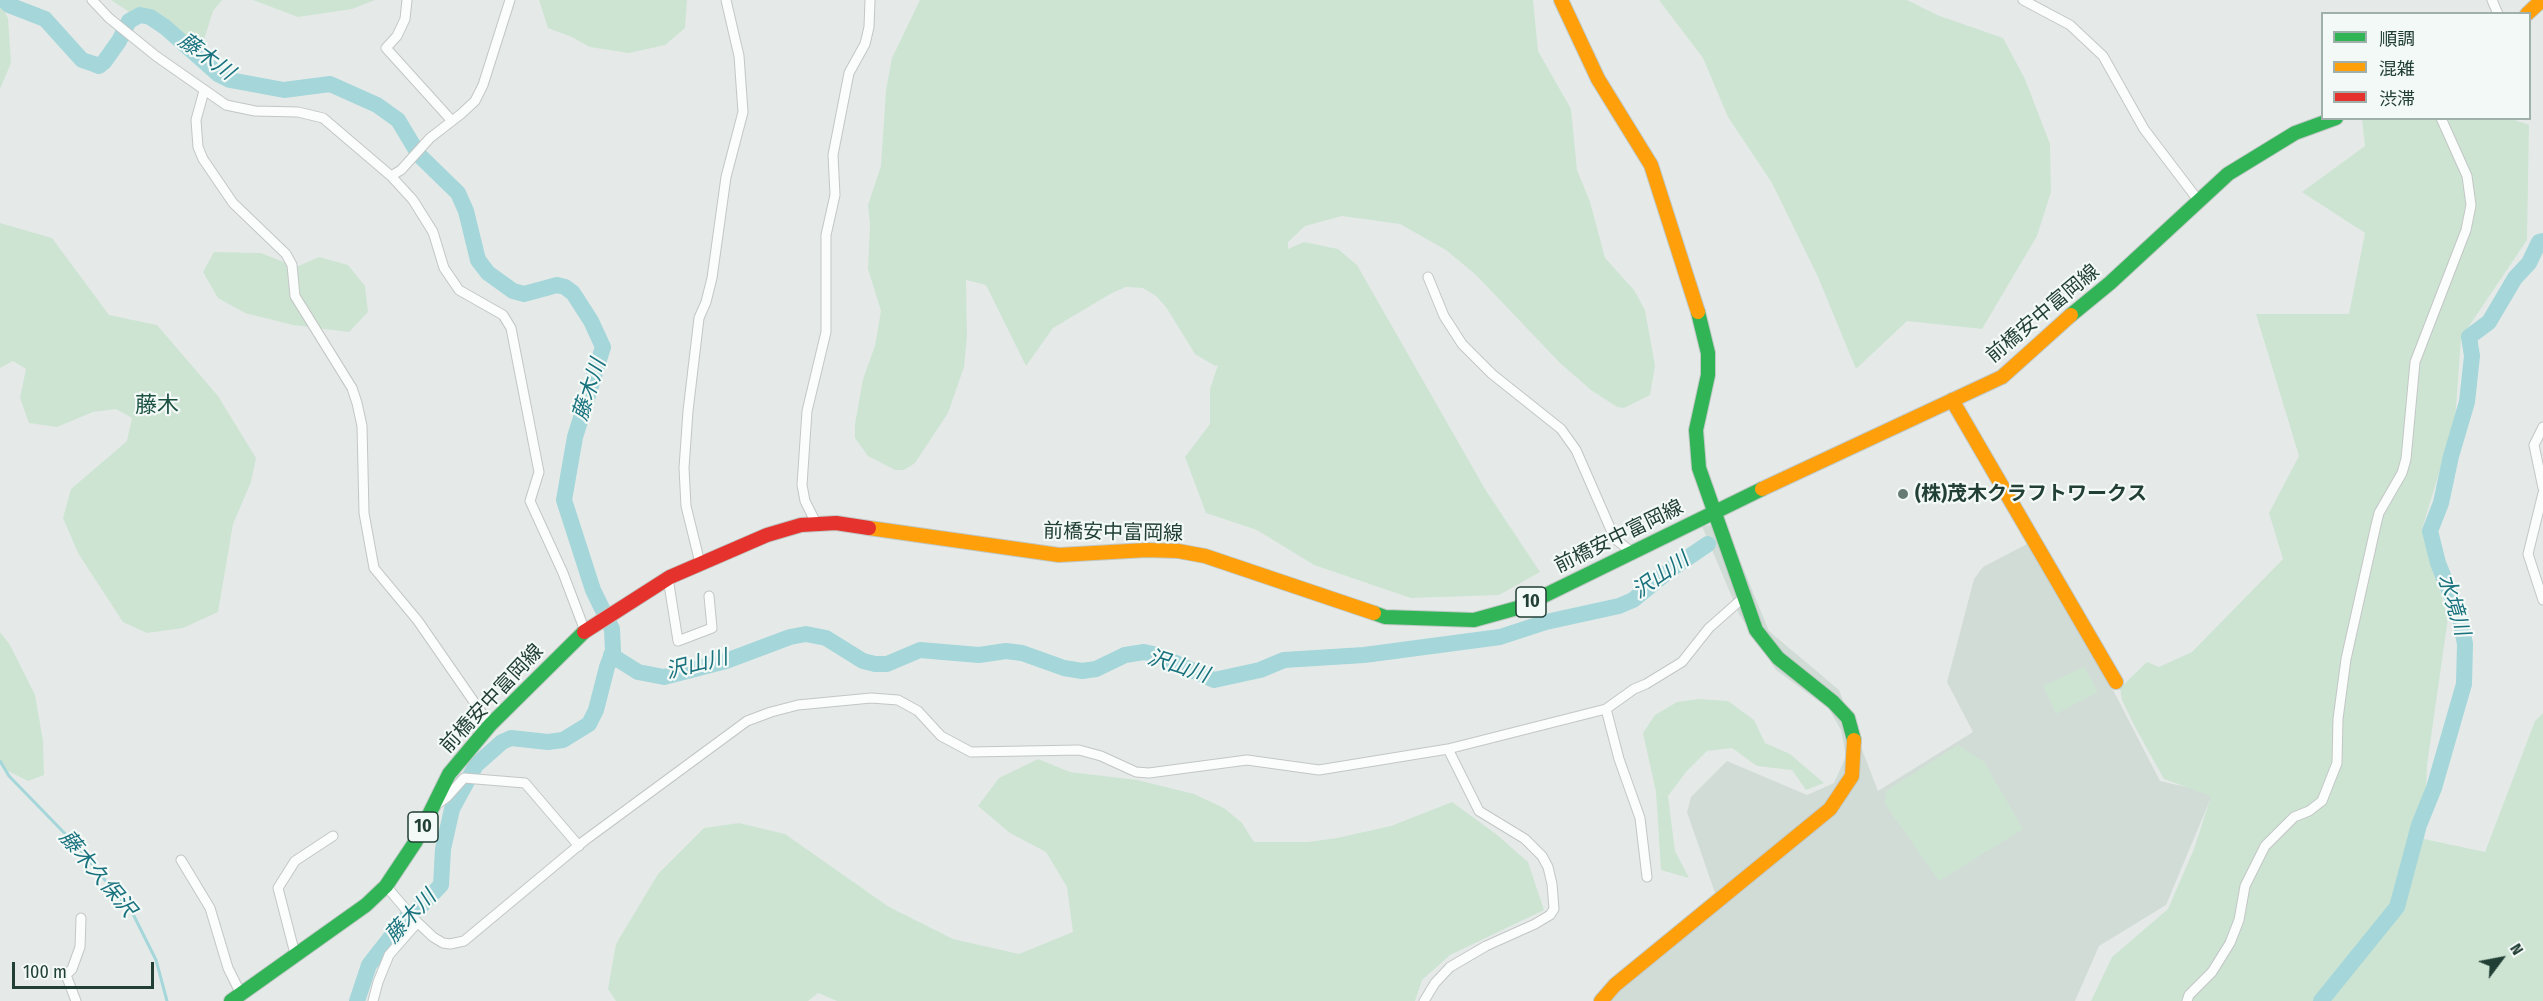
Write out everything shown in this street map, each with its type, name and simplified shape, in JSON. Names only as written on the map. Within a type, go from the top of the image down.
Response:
[{"type":"main road","points":[[1561,0],[1598,79],[1651,165],[1697,309],[1708,353],[1705,394],[1696,430],[1699,468],[1756,630],[1778,658],[1820,690],[1848,718],[1854,734],[1855,754],[1852,776],[1830,809],[1616,985],[1601,1001]]},
{"type":"main road","points":[[2529,12],[2542,0]]},
{"type":"main road","name":"前橋安中富岡線","points":[[236,997],[366,905],[386,886],[416,842],[449,774],[490,725],[588,629],[668,578],[700,563],[767,535],[801,525],[836,523],[1059,555],[1178,550],[1205,556],[1385,617],[1474,620],[1521,607],[1715,511],[1986,385],[2017,366],[2056,328],[2110,283],[2228,174],[2295,133],[2328,120]]},
{"type":"main road","points":[[1952,400],[2116,682]]},
{"type":"street","points":[[92,0],[133,37],[226,105],[241,109],[298,112],[323,118],[391,176],[413,200],[433,232],[444,268],[459,290],[503,315],[511,328],[539,472],[530,501],[588,629]]},
{"type":"street","points":[[407,0],[405,19],[397,36],[386,48],[452,121]]},
{"type":"street","points":[[391,176],[401,170],[430,138],[475,101],[483,85],[510,0]]},
{"type":"street","points":[[700,563],[686,506],[684,468],[688,411],[699,318],[712,278],[726,177],[743,112],[739,56],[726,0]]},
{"type":"street","points":[[817,525],[805,501],[802,485],[807,411],[825,332],[826,235],[835,195],[833,155],[849,73],[865,44],[869,27],[870,0]]},
{"type":"street","points":[[2023,0],[2070,25],[2103,56],[2144,129],[2198,200]]},
{"type":"street","points":[[204,91],[196,120],[198,147],[203,159],[237,208],[286,254],[292,265],[295,296],[352,388],[362,426],[364,513],[374,568],[418,621],[490,725]]},
{"type":"street","points":[[2187,1001],[2212,972],[2230,943],[2239,920],[2245,886],[2265,846],[2294,817],[2309,811],[2322,801],[2337,763],[2338,719],[2346,659],[2379,513],[2402,473],[2406,459],[2415,362],[2466,230],[2471,205],[2467,176],[2442,120]]},
{"type":"street","points":[[1428,277],[1444,316],[1462,345],[1492,374],[1562,429],[1576,450],[1615,539],[1632,552]]},
{"type":"street","points":[[2543,427],[2534,445],[2543,488]]},
{"type":"street","points":[[2543,493],[2528,554],[2543,600]]},
{"type":"street","points":[[668,578],[678,641],[712,628],[709,596]]},
{"type":"street","points":[[386,886],[416,921],[443,943],[456,944],[464,941],[579,846],[747,721],[798,705],[871,698],[907,703],[918,711],[941,736],[970,752],[1079,750],[1101,756],[1136,772],[1149,773],[1247,760],[1318,770],[1448,749],[1606,709],[1634,689],[1682,662],[1709,628],[1744,597]]},
{"type":"street","points":[[1606,709],[1619,759],[1640,818],[1647,877]]},
{"type":"street","points":[[1424,1001],[1435,983],[1449,968],[1486,946],[1535,924],[1550,915],[1554,909],[1552,884],[1548,867],[1542,856],[1525,839],[1479,811],[1448,749]]},
{"type":"street","points":[[434,806],[447,797],[464,778],[525,783],[579,846]]},
{"type":"street","points":[[296,954],[278,888],[295,861],[333,836]]},
{"type":"street","points":[[181,860],[210,909],[236,997]]},
{"type":"street","points":[[76,1001],[66,975],[72,969],[80,947],[81,918]]},
{"type":"street","points":[[373,1001],[389,955],[416,921]]},
{"type":"shaded area","points":[[1725,524],[1769,631],[1839,690],[1878,791],[1973,732],[1947,682],[1974,579],[1983,567],[2027,544],[2111,686],[2160,781],[2213,793],[2166,905],[2099,946],[2075,1001],[1593,1001],[1611,980],[1715,893],[1687,812],[1691,797],[1727,761],[1807,795],[1834,783],[1846,756],[1841,730],[1829,709],[1776,670],[1739,614],[1702,526]]},
{"type":"green space","points":[[111,0],[222,0],[213,11],[204,40],[194,48],[152,27]]},
{"type":"green space","points":[[253,0],[375,0],[352,9],[298,17]]},
{"type":"green space","points":[[539,0],[687,0],[685,28],[665,45],[629,53],[590,47],[548,28]]},
{"type":"green space","points":[[920,0],[1533,0],[1538,51],[1571,109],[1577,170],[1590,202],[1605,258],[1634,290],[1645,310],[1655,366],[1650,395],[1624,408],[1617,407],[1591,390],[1561,364],[1476,275],[1446,250],[1400,224],[1342,216],[1305,226],[1288,242],[1288,249],[1304,242],[1338,249],[1357,265],[1485,489],[1540,572],[1499,595],[1411,598],[1314,565],[1257,530],[1206,513],[1185,457],[1210,424],[1210,389],[1218,365],[1215,366],[1195,354],[1166,307],[1156,296],[1143,288],[1126,287],[1112,293],[1053,328],[1026,366],[986,285],[966,280],[967,336],[964,367],[948,413],[915,463],[909,467],[895,470],[868,456],[855,438],[855,424],[863,379],[875,346],[881,311],[868,269],[870,225],[868,205],[881,166],[886,90],[892,58]]},
{"type":"green space","points":[[1659,0],[1907,0],[1937,15],[2003,38],[2025,79],[2050,144],[2051,192],[2037,236],[1982,329],[1907,321],[1856,369],[1818,277],[1772,183],[1728,117],[1703,58]]},
{"type":"green space","points":[[0,4],[8,18],[11,63],[0,89]]},
{"type":"green space","points":[[2362,120],[2515,120],[2529,125],[2527,240],[2461,338],[2455,421],[2422,529],[2448,618],[2427,765],[2424,839],[2485,852],[2535,721],[2543,713],[2543,1001],[2091,1001],[2112,957],[2168,909],[2194,849],[2211,796],[2164,779],[2135,727],[2122,700],[2120,688],[2147,662],[2159,667],[2192,652],[2283,559],[2269,513],[2299,456],[2256,314],[2349,314],[2365,233],[2302,192],[2365,146]]},
{"type":"green space","points":[[0,223],[52,238],[109,315],[157,325],[218,396],[256,458],[251,482],[233,524],[218,612],[183,628],[147,633],[123,622],[78,553],[63,518],[71,489],[127,441],[132,418],[116,409],[93,412],[57,427],[29,423],[20,398],[26,369],[13,361],[0,368]]},
{"type":"green space","points":[[214,252],[261,253],[296,267],[319,257],[348,265],[365,286],[368,312],[349,332],[293,325],[245,313],[218,298],[203,272]]},
{"type":"green space","points":[[0,632],[10,645],[35,695],[43,741],[44,775],[28,781],[6,770],[0,761]]},
{"type":"green space","points":[[2084,667],[2098,692],[2056,714],[2043,686]]},
{"type":"green space","points":[[1699,699],[1728,701],[1754,720],[1765,743],[1790,754],[1824,783],[1806,790],[1792,770],[1757,766],[1732,748],[1707,751],[1686,772],[1668,796],[1675,851],[1689,878],[1661,870],[1656,792],[1643,733],[1655,715],[1677,702]]},
{"type":"green space","points":[[1958,745],[1984,762],[2023,829],[1939,881],[1885,804],[1886,791]]},
{"type":"green space","points":[[1038,759],[1070,772],[1137,780],[1194,794],[1224,808],[1242,823],[1254,842],[1308,842],[1337,838],[1391,826],[1452,802],[1496,834],[1528,862],[1544,910],[1450,955],[1422,980],[1415,1001],[837,1001],[818,993],[808,1001],[616,1001],[608,989],[616,944],[658,874],[704,828],[739,823],[785,834],[889,907],[953,939],[1019,954],[1073,932],[1067,887],[1046,852],[1010,833],[978,806],[999,778]]},
{"type":"waterway","name":"藤木川","points":[[4,0],[9,5],[45,19],[82,60],[99,66],[119,41],[129,21],[140,15],[150,17],[165,27],[218,74],[230,80],[284,90],[330,84],[377,105],[398,120],[419,155],[458,193],[466,211],[478,260],[488,273],[513,291],[524,294],[557,285],[565,287],[573,293],[591,321],[603,347],[575,437],[564,500],[593,590],[612,629],[613,651],[596,710],[589,724],[563,740],[548,742],[511,738],[502,742],[476,765],[452,809],[443,849],[441,885],[405,919],[369,965],[357,1001]]},
{"type":"waterway","name":"水境川","points":[[2321,1001],[2397,907],[2419,825],[2434,788],[2464,684],[2465,644],[2460,618],[2438,563],[2430,531],[2441,503],[2451,456],[2467,402],[2472,356],[2469,337],[2489,322],[2515,278],[2529,263],[2539,242],[2543,241]]},
{"type":"waterway","name":"沢山川","points":[[611,655],[638,672],[664,677],[726,661],[790,637],[806,634],[826,638],[863,661],[875,664],[887,664],[920,650],[979,655],[1006,651],[1022,653],[1064,668],[1082,671],[1096,669],[1125,655],[1144,652],[1158,655],[1214,680],[1260,670],[1284,660],[1364,655],[1500,637],[1546,622],[1619,606],[1633,600],[1671,569],[1708,544]]},
{"type":"waterway","name":"藤木久保沢","points":[[0,761],[9,776],[77,846],[133,914],[156,960],[167,1001]]},
{"type":"traffic: fast","points":[[2071,315],[2110,283],[2228,174],[2295,133],[2331,120]]},
{"type":"traffic: fast","points":[[1698,312],[1708,353],[1708,375],[1696,430],[1699,468],[1756,630],[1778,658],[1833,702],[1848,718],[1854,740]]},
{"type":"traffic: fast","points":[[1374,613],[1385,617],[1474,620],[1521,607],[1762,489]]},
{"type":"traffic: fast","points":[[231,1001],[366,905],[386,886],[416,841],[449,774],[490,725],[584,632]]},
{"type":"traffic: slow","points":[[1561,0],[1598,79],[1651,165],[1698,312]]},
{"type":"traffic: slow","points":[[2529,12],[2542,0]]},
{"type":"traffic: slow","points":[[1762,489],[2002,377],[2071,315]]},
{"type":"traffic: slow","points":[[1952,400],[2116,682]]},
{"type":"traffic: slow","points":[[869,528],[1059,555],[1147,550],[1178,551],[1205,556],[1374,613]]},
{"type":"traffic: slow","points":[[1601,1001],[1615,985],[1830,809],[1852,776],[1854,740]]},
{"type":"traffic: jam","points":[[584,632],[670,577],[767,535],[801,525],[836,523],[869,528]]},
{"type":"place","name":"(株)茂木クラフトワークス","points":[[1903,494]]},
{"type":"district","name":"藤木","points":[[157,406]]}]
